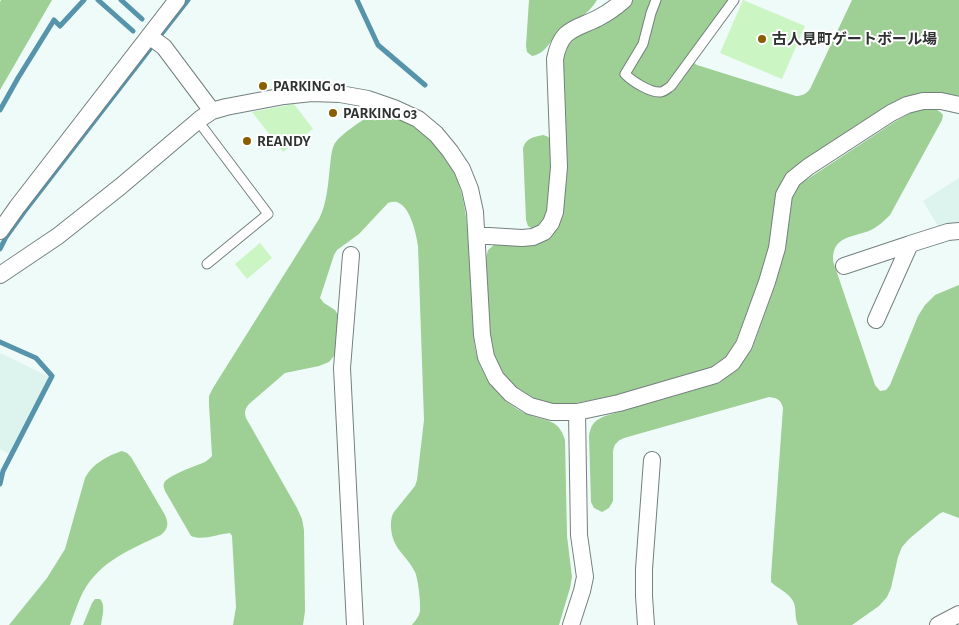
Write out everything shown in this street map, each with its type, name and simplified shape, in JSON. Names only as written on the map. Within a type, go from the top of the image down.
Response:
[{"type":"street","points":[[0,231],[177,0]]},
{"type":"street","points":[[477,236],[533,237],[544,232],[551,223],[555,212],[559,167],[555,59],[557,47],[563,37],[572,29],[598,18],[624,0]]},
{"type":"street","points":[[149,36],[164,47],[212,111]]},
{"type":"street","points":[[0,276],[58,236],[212,111],[226,106],[312,93],[340,94],[368,100],[394,108],[418,119],[436,134],[462,169],[470,189],[477,236],[482,335],[486,357],[496,378],[511,394],[530,406],[552,412],[577,412],[619,403],[695,382],[715,375],[732,362],[744,345],[767,282],[777,248],[784,195],[793,178],[907,105],[923,101],[941,101],[959,105]]},
{"type":"street","points":[[844,266],[948,232],[959,231]]},
{"type":"street","points":[[876,320],[910,244]]},
{"type":"street","points":[[351,254],[342,368],[355,625]]},
{"type":"street","points":[[571,625],[582,591],[584,577],[579,535],[577,412]]},
{"type":"street","points":[[646,625],[644,576],[652,460]]},
{"type":"street","points":[[938,625],[959,614]]},
{"type":"lane","points":[[656,0],[643,44],[625,74],[632,81],[654,92],[666,90],[671,86],[734,0]]},
{"type":"lane","points":[[198,121],[268,214],[207,264]]},
{"type":"shaded area","points":[[959,178],[959,222],[938,226],[923,201]]},
{"type":"shaded area","points":[[0,353],[50,377],[10,454],[0,449]]},
{"type":"green space","points":[[1,0],[52,0],[0,90],[0,2]]},
{"type":"green space","points":[[529,0],[597,0],[580,18],[559,33],[544,50],[532,56],[527,52],[526,46]]},
{"type":"green space","points":[[632,0],[730,0],[693,62],[697,65],[800,96],[810,89],[852,0],[959,0],[959,96],[930,93],[914,95],[897,101],[787,173],[776,192],[769,246],[759,280],[736,341],[726,357],[711,368],[617,395],[576,403],[553,404],[534,398],[517,388],[503,373],[494,355],[490,334],[486,258],[488,250],[495,244],[547,237],[561,60],[568,41]]},
{"type":"green space","name":"古人見町ゲートボール場","points":[[743,0],[805,26],[782,79],[720,53]]},
{"type":"green space","points":[[294,104],[313,129],[283,152],[252,112]]},
{"type":"green space","points":[[924,109],[939,111],[943,115],[942,120],[890,215],[871,230],[851,236],[840,242],[836,246],[833,261],[875,385],[880,391],[886,390],[890,385],[918,316],[925,305],[935,295],[959,285],[959,518],[943,512],[909,539],[902,547],[898,557],[887,597],[879,606],[852,625],[798,625],[793,601],[771,582],[783,408],[779,400],[769,397],[619,440],[613,452],[613,501],[609,508],[602,512],[594,508],[591,502],[589,436],[594,423],[605,416],[719,383],[738,368],[752,349],[775,285],[785,250],[792,197],[800,184],[896,121],[910,113]]},
{"type":"green space","points":[[375,113],[382,113],[401,119],[413,126],[436,146],[454,172],[460,186],[466,217],[473,335],[481,368],[497,392],[511,405],[527,414],[555,424],[559,427],[565,440],[567,536],[572,577],[559,625],[412,625],[420,611],[417,580],[415,572],[394,541],[391,525],[394,512],[415,486],[417,480],[424,420],[418,246],[410,216],[401,204],[395,202],[388,203],[359,234],[337,250],[334,255],[320,298],[335,310],[338,315],[337,349],[334,356],[329,362],[319,366],[285,373],[249,404],[245,411],[246,418],[302,519],[304,530],[305,611],[303,625],[233,625],[236,607],[232,536],[230,533],[205,538],[191,536],[165,491],[164,484],[167,480],[176,474],[205,462],[212,456],[209,396],[322,213],[328,186],[331,154],[335,143],[360,122]]},
{"type":"green space","points":[[543,135],[549,137],[553,142],[549,211],[540,227],[533,229],[528,226],[526,220],[523,148],[528,140]]},
{"type":"green space","points":[[260,243],[272,258],[247,279],[235,264]]},
{"type":"green space","points":[[122,451],[131,457],[165,515],[167,526],[165,531],[161,535],[117,557],[98,572],[83,592],[70,625],[9,625],[47,578],[65,549],[88,473],[100,461]]},
{"type":"green space","points":[[95,599],[100,599],[103,604],[101,625],[83,625],[92,603]]},
{"type":"waterway","points":[[0,110],[54,20],[60,26],[84,0]]},
{"type":"waterway","points":[[98,0],[133,31]]},
{"type":"waterway","points":[[121,0],[142,19]]},
{"type":"waterway","points":[[159,37],[188,0]]},
{"type":"waterway","points":[[357,0],[378,45],[425,85]]},
{"type":"waterway","points":[[0,249],[24,212],[153,45]]},
{"type":"waterway","points":[[0,342],[36,358],[52,376],[3,471],[0,484]]},
{"type":"place","name":"古人見町ゲートボール場","points":[[762,39]]},
{"type":"place","name":"PARKING 01","points":[[263,86]]},
{"type":"place","name":"PARKING 03","points":[[333,113]]},
{"type":"place","name":"REANDY","points":[[247,141]]}]
